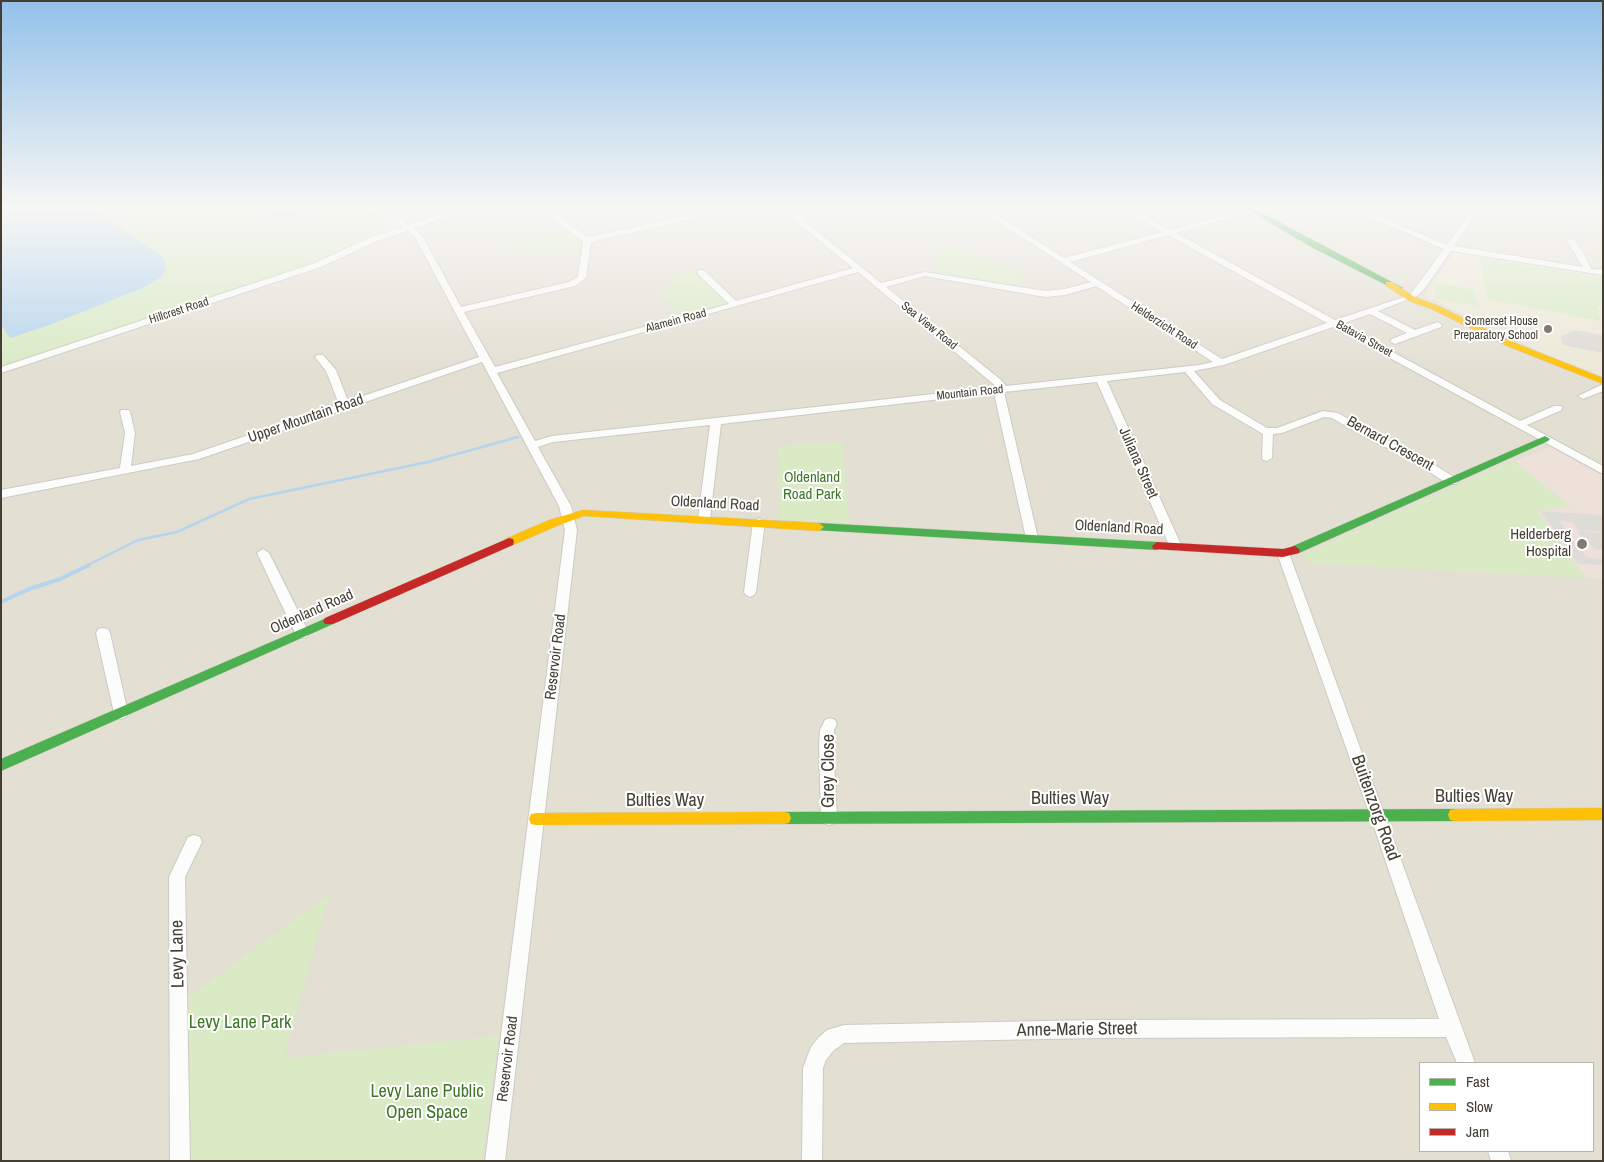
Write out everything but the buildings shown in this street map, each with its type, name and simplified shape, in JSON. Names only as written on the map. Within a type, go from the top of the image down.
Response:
[{"type":"street","name":"Hillcrest Road","points":[[1,370],[325,262]]},
{"type":"street","name":"Reservoir Road","points":[[433,262],[565,506],[571,530],[496,1161]]},
{"type":"street","points":[[459,310],[580,281],[584,276],[585,262]]},
{"type":"street","name":"Sea View Road","points":[[851,262],[998,382],[1000,390]]},
{"type":"street","name":"Helderzicht Road","points":[[1065,262],[1221,363]]},
{"type":"street","name":"Batavia Street","points":[[1222,262],[1603,471]]},
{"type":"street","points":[[1347,262],[1516,347],[1601,386]]},
{"type":"street","points":[[1414,296],[1439,262]]},
{"type":"street","points":[[1537,262],[1603,273]]},
{"type":"street","points":[[1584,262],[1588,270]]},
{"type":"street","name":"Alamein Road","points":[[488,364],[735,305],[859,269]]},
{"type":"street","points":[[701,272],[735,305]]},
{"type":"street","points":[[880,286],[925,274],[1044,294],[1065,292],[1098,283]]},
{"type":"street","name":"Mountain Road","points":[[532,445],[552,439],[1187,369],[1221,363],[1414,296]]},
{"type":"street","points":[[1372,311],[1415,334]]},
{"type":"street","points":[[1395,341],[1438,325]]},
{"type":"street","points":[[320,357],[331,370],[345,406]]},
{"type":"street","name":"Upper Mountain Road","points":[[1,494],[195,457],[345,406],[488,364]]},
{"type":"street","points":[[1187,369],[1216,402],[1268,432],[1267,458]]},
{"type":"street","name":"Juliana Street","points":[[1101,379],[1176,547]]},
{"type":"street","points":[[1583,396],[1601,386]]},
{"type":"street","points":[[1000,390],[1032,538]]},
{"type":"street","points":[[1519,425],[1558,408]]},
{"type":"street","points":[[125,412],[130,433],[125,470]]},
{"type":"street","name":"Bernard Crescent","points":[[1268,432],[1278,432],[1323,414],[1334,415],[1407,453],[1452,481]]},
{"type":"street","points":[[704,518],[716,421]]},
{"type":"street","name":"Oldenland Road","points":[[1,765],[568,518],[591,512],[1283,553],[1300,549],[1545,439]]},
{"type":"street","points":[[750,592],[759,522]]},
{"type":"street","points":[[263,553],[302,633]]},
{"type":"street","name":"Buitenzorg Road","points":[[1283,553],[1466,1062]]},
{"type":"street","points":[[103,633],[121,712]]},
{"type":"street","name":"Grey Close","points":[[829,818],[826,744],[827,730],[830,724]]},
{"type":"street","name":"Bulties Way","points":[[536,819],[1603,814]]},
{"type":"street","name":"Levy Lane","points":[[180,1161],[177,877],[194,842]]},
{"type":"street","name":"Anne-Marie Street","points":[[812,1161],[812,1068],[818,1054],[826,1044],[834,1037],[844,1034],[1095,1029],[1452,1028]]},
{"type":"shaded area","points":[[325,262],[1603,262],[1603,1161],[1,1161],[1,371]]},
{"type":"shaded area","name":"Somerset House Preparatory School","points":[[1447,262],[1517,262],[1603,276],[1603,376],[1547,355],[1441,304],[1441,302],[1424,296]]},
{"type":"shaded area","points":[[1575,330],[1603,335],[1603,353],[1563,345],[1561,336]]},
{"type":"shaded area","name":"Helderberg Hospital","points":[[1550,447],[1603,476],[1603,579],[1586,578],[1537,511],[1571,506],[1514,462]]},
{"type":"shaded area","points":[[1540,511],[1601,515],[1603,532],[1578,530],[1572,522],[1559,521],[1586,557],[1603,559],[1603,565],[1578,564]]},
{"type":"shaded area","points":[[1577,531],[1603,533],[1603,550],[1594,549]]},
{"type":"green space","points":[[1,262],[315,262],[1,368]]},
{"type":"green space","points":[[934,262],[996,262],[1025,273],[1018,289],[933,273]]},
{"type":"green space","points":[[1481,262],[1507,262],[1603,277],[1603,306],[1597,306],[1601,321],[1487,299]]},
{"type":"green space","points":[[695,270],[695,274],[701,277],[727,303],[685,316],[680,314],[660,291],[674,287],[666,277]]},
{"type":"green space","points":[[1434,282],[1474,290],[1477,306],[1436,299]]},
{"type":"green space","name":"Oldenland Road Park","points":[[843,442],[849,523],[779,519],[778,446]]},
{"type":"green space","points":[[1512,461],[1571,506],[1537,511],[1586,578],[1310,563],[1303,555]]},
{"type":"green space","points":[[329,895],[284,1058],[499,1036],[482,1161],[192,1161],[188,1146],[186,1072],[188,1043],[184,1033],[184,1017],[189,1009],[188,997]]},
{"type":"water","points":[[1,262],[165,262],[166,269],[161,277],[143,288],[44,327],[10,338],[1,325]]},
{"type":"waterway","points":[[86,566],[138,540],[177,532],[249,499],[428,462],[518,437]]},
{"type":"waterway","points":[[1,602],[29,589],[60,579],[89,565]]},
{"type":"traffic: fast","points":[[1348,262],[1399,288]]},
{"type":"traffic: fast","points":[[1295,550],[1545,439]]},
{"type":"traffic: fast","points":[[819,527],[1157,546]]},
{"type":"traffic: fast","points":[[1,765],[329,621]]},
{"type":"traffic: fast","points":[[784,818],[1455,815]]},
{"type":"traffic: slow","points":[[1389,284],[1412,299],[1434,307],[1510,344],[1603,381]]},
{"type":"traffic: slow","points":[[509,542],[553,523],[583,513],[819,527]]},
{"type":"traffic: slow","points":[[1455,815],[1603,814]]},
{"type":"traffic: slow","points":[[536,819],[784,818]]},
{"type":"traffic: jam","points":[[329,621],[509,542]]},
{"type":"traffic: jam","points":[[1157,546],[1283,553],[1295,550]]},
{"type":"place","name":"Somerset House Preparatory School","points":[[1548,329]]},
{"type":"place","name":"Helderberg Hospital","points":[[1582,544]]},
{"type":"park label","name":"Levy Lane Park","points":[[240,1023]]},
{"type":"park label","name":"Levy Lane Public Open Space","points":[[427,1102]]}]
